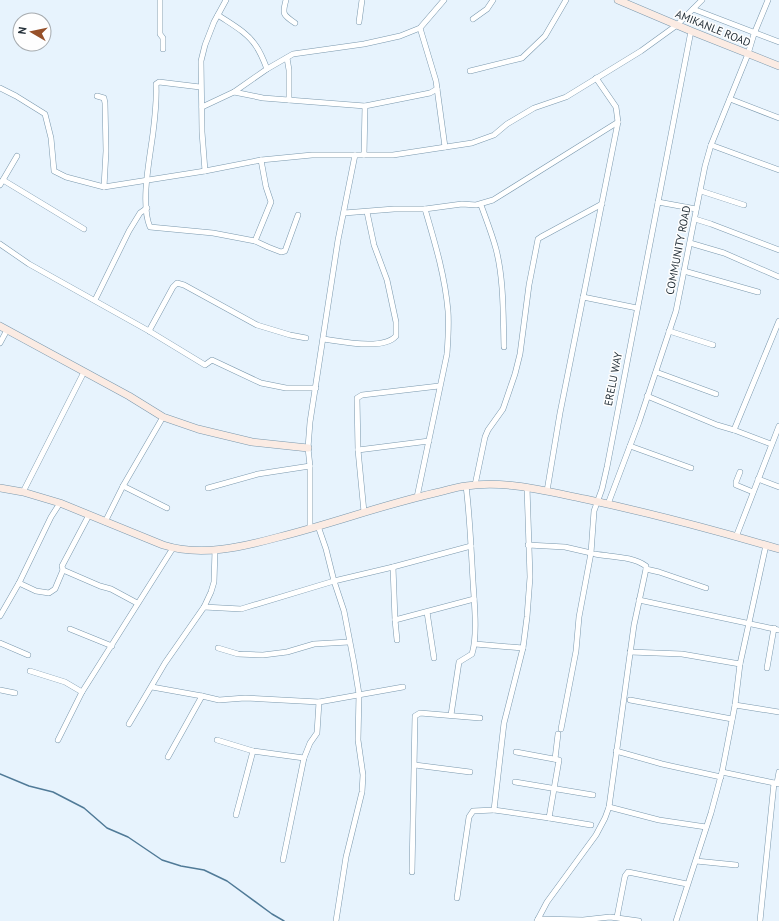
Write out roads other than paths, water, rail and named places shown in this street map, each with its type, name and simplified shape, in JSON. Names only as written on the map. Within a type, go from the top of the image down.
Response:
[{"type":"street","points":[[160,0],[160,34],[163,38],[163,49]]},
{"type":"street","points":[[206,171],[202,132],[200,87],[202,56],[204,45],[226,0]]},
{"type":"street","points":[[286,0],[283,11],[284,14],[295,23]]},
{"type":"street","points":[[359,22],[362,0]]},
{"type":"street","points":[[202,107],[234,92],[267,69],[294,54],[315,52],[381,40],[400,36],[420,28],[443,0]]},
{"type":"street","points":[[473,19],[487,9],[493,0]]},
{"type":"street","points":[[470,71],[522,58],[545,36],[566,0]]},
{"type":"street","name":"AMIKANLE ROAD","points":[[619,0],[691,31],[779,66]]},
{"type":"street","points":[[0,88],[45,114],[54,171],[66,177],[104,187],[206,171],[261,160],[312,155],[393,154],[472,143],[486,139],[494,135],[507,124],[534,108],[566,97],[641,51],[677,25],[702,0]]},
{"type":"street","name":"COMMUNITY ROAD","points":[[608,504],[656,372],[680,293],[696,209],[711,145],[768,0]]},
{"type":"street","points":[[693,9],[754,34],[779,42]]},
{"type":"street","points":[[218,15],[242,31],[248,37],[256,46],[267,69]]},
{"type":"street","points":[[420,28],[433,70],[437,89],[445,147]]},
{"type":"street","name":"ERELU WAY","points":[[555,788],[559,761],[558,759],[555,759],[559,732],[574,661],[579,622],[593,554],[594,511],[598,502],[607,467],[691,31]]},
{"type":"street","points":[[287,58],[289,70],[289,100]]},
{"type":"street","points":[[547,491],[560,413],[618,122],[616,107],[596,78]]},
{"type":"street","points":[[200,87],[159,82],[156,84],[157,95],[154,131],[146,181],[147,208],[150,227],[213,233],[255,241],[268,248],[281,252],[284,251],[298,215]]},
{"type":"street","points":[[234,92],[263,98],[365,106],[430,93],[437,89]]},
{"type":"street","points":[[97,96],[104,98],[105,103],[106,151],[104,187]]},
{"type":"street","points":[[730,99],[779,118]]},
{"type":"street","points":[[364,155],[365,106]]},
{"type":"street","points":[[344,213],[425,209],[458,204],[481,205],[493,200],[618,122]]},
{"type":"street","points":[[711,145],[779,170]]},
{"type":"street","points":[[310,529],[310,466],[308,448],[310,422],[338,240],[355,155]]},
{"type":"street","points":[[0,185],[17,156]]},
{"type":"street","points":[[255,241],[271,202],[266,187],[261,160]]},
{"type":"street","points":[[3,180],[84,229]]},
{"type":"street","points":[[701,191],[744,205]]},
{"type":"street","points":[[658,202],[696,209]]},
{"type":"street","points":[[475,486],[485,437],[488,430],[503,409],[520,354],[529,285],[538,239],[602,204]]},
{"type":"street","points":[[481,205],[496,248],[502,292],[504,347]]},
{"type":"street","points":[[95,300],[129,231],[140,213],[147,208]]},
{"type":"street","points":[[417,497],[439,386],[447,354],[448,312],[443,276],[437,248],[425,209]]},
{"type":"street","points":[[323,339],[362,345],[388,341],[396,336],[396,322],[387,280],[374,245],[367,212]]},
{"type":"street","points":[[695,219],[779,250]]},
{"type":"street","points":[[690,242],[724,253],[779,277]]},
{"type":"street","points":[[0,244],[29,264],[95,300],[205,365],[212,360],[261,383],[286,388],[316,388]]},
{"type":"street","points":[[684,271],[758,292]]},
{"type":"street","points":[[149,331],[173,287],[177,283],[184,285],[257,325],[290,335],[306,338]]},
{"type":"street","points":[[583,297],[637,308]]},
{"type":"street","points":[[734,430],[779,321]]},
{"type":"street","points":[[0,326],[129,396],[163,417],[198,429],[252,442],[308,448]]},
{"type":"street","points":[[0,343],[7,330]]},
{"type":"street","points":[[669,331],[713,345]]},
{"type":"street","points":[[22,492],[84,372]]},
{"type":"street","points":[[656,372],[716,394]]},
{"type":"street","points":[[364,512],[358,450],[356,402],[358,397],[362,395],[439,386]]},
{"type":"street","points":[[647,396],[717,425],[771,444]]},
{"type":"street","points":[[105,522],[123,486],[163,417]]},
{"type":"street","points":[[736,537],[771,444],[779,428]]},
{"type":"street","points":[[358,450],[429,441]]},
{"type":"street","points":[[630,446],[690,468]]},
{"type":"street","points":[[208,488],[258,474],[310,466]]},
{"type":"street","points":[[740,472],[736,485],[754,492]]},
{"type":"street","points":[[758,479],[779,488]]},
{"type":"street","points":[[0,488],[22,492],[60,503],[173,548],[190,550],[215,550],[257,543],[417,497],[466,486],[501,484],[526,487],[608,504],[779,549]]},
{"type":"street","points":[[123,486],[167,508]]},
{"type":"street","points":[[452,715],[460,662],[472,654],[475,644],[471,546],[466,486]]},
{"type":"street","points":[[494,810],[504,723],[523,648],[530,577],[526,487]]},
{"type":"street","points":[[0,616],[19,583],[39,539],[60,503]]},
{"type":"street","points":[[19,583],[36,591],[49,593],[56,589],[63,570],[62,566],[89,515]]},
{"type":"street","points":[[318,526],[344,611],[359,694],[358,731],[363,775],[362,792],[346,857],[336,921]]},
{"type":"street","points":[[528,545],[557,546],[635,561],[644,564],[646,569],[630,652],[609,807],[606,818],[596,835],[552,896],[537,920]]},
{"type":"street","points":[[676,921],[722,775],[735,705],[740,664],[766,545]]},
{"type":"street","points":[[204,607],[241,609],[334,581],[471,546]]},
{"type":"street","points":[[58,740],[82,692],[173,548]]},
{"type":"street","points":[[129,724],[165,663],[204,607],[214,582],[215,550]]},
{"type":"street","points":[[393,567],[397,640]]},
{"type":"street","points":[[646,569],[706,588]]},
{"type":"street","points":[[63,570],[100,586],[111,589],[137,603]]},
{"type":"street","points":[[395,620],[474,599]]},
{"type":"street","points":[[639,600],[777,629],[767,668]]},
{"type":"street","points":[[427,612],[434,658]]},
{"type":"street","points":[[70,629],[112,646]]},
{"type":"street","points":[[218,648],[238,654],[263,655],[287,652],[314,644],[349,642]]},
{"type":"street","points":[[0,643],[28,655]]},
{"type":"street","points":[[475,644],[523,648]]},
{"type":"street","points":[[630,652],[682,654],[740,664]]},
{"type":"street","points":[[30,671],[65,682],[82,692]]},
{"type":"street","points":[[152,687],[218,700],[245,698],[319,702],[403,687]]},
{"type":"street","points":[[0,690],[15,693]]},
{"type":"street","points":[[168,757],[202,696]]},
{"type":"street","points":[[630,700],[732,719]]},
{"type":"street","points":[[283,860],[304,758],[310,743],[317,732],[319,702]]},
{"type":"street","points":[[735,705],[779,712]]},
{"type":"street","points":[[412,872],[415,716],[420,713],[480,718]]},
{"type":"street","points":[[217,740],[253,751],[304,758]]},
{"type":"street","points":[[236,815],[253,751]]},
{"type":"street","points":[[616,751],[662,764],[777,783]]},
{"type":"street","points":[[516,752],[555,759]]},
{"type":"street","points":[[415,765],[470,772]]},
{"type":"street","points":[[760,921],[779,772]]},
{"type":"street","points":[[515,782],[593,795]]},
{"type":"street","points":[[549,818],[555,788]]},
{"type":"street","points":[[609,807],[658,820],[706,827]]},
{"type":"street","points":[[457,898],[469,817],[473,811],[494,810],[591,825]]},
{"type":"street","points":[[696,861],[736,865]]},
{"type":"street","points":[[617,917],[625,876],[628,872],[687,884]]},
{"type":"street","points":[[537,920],[583,920],[603,917],[617,917],[639,921]]},
{"type":"waterway","points":[[0,774],[29,786],[53,792],[84,808],[107,828],[128,837],[162,860],[181,866],[204,870],[227,881],[284,921]]}]
